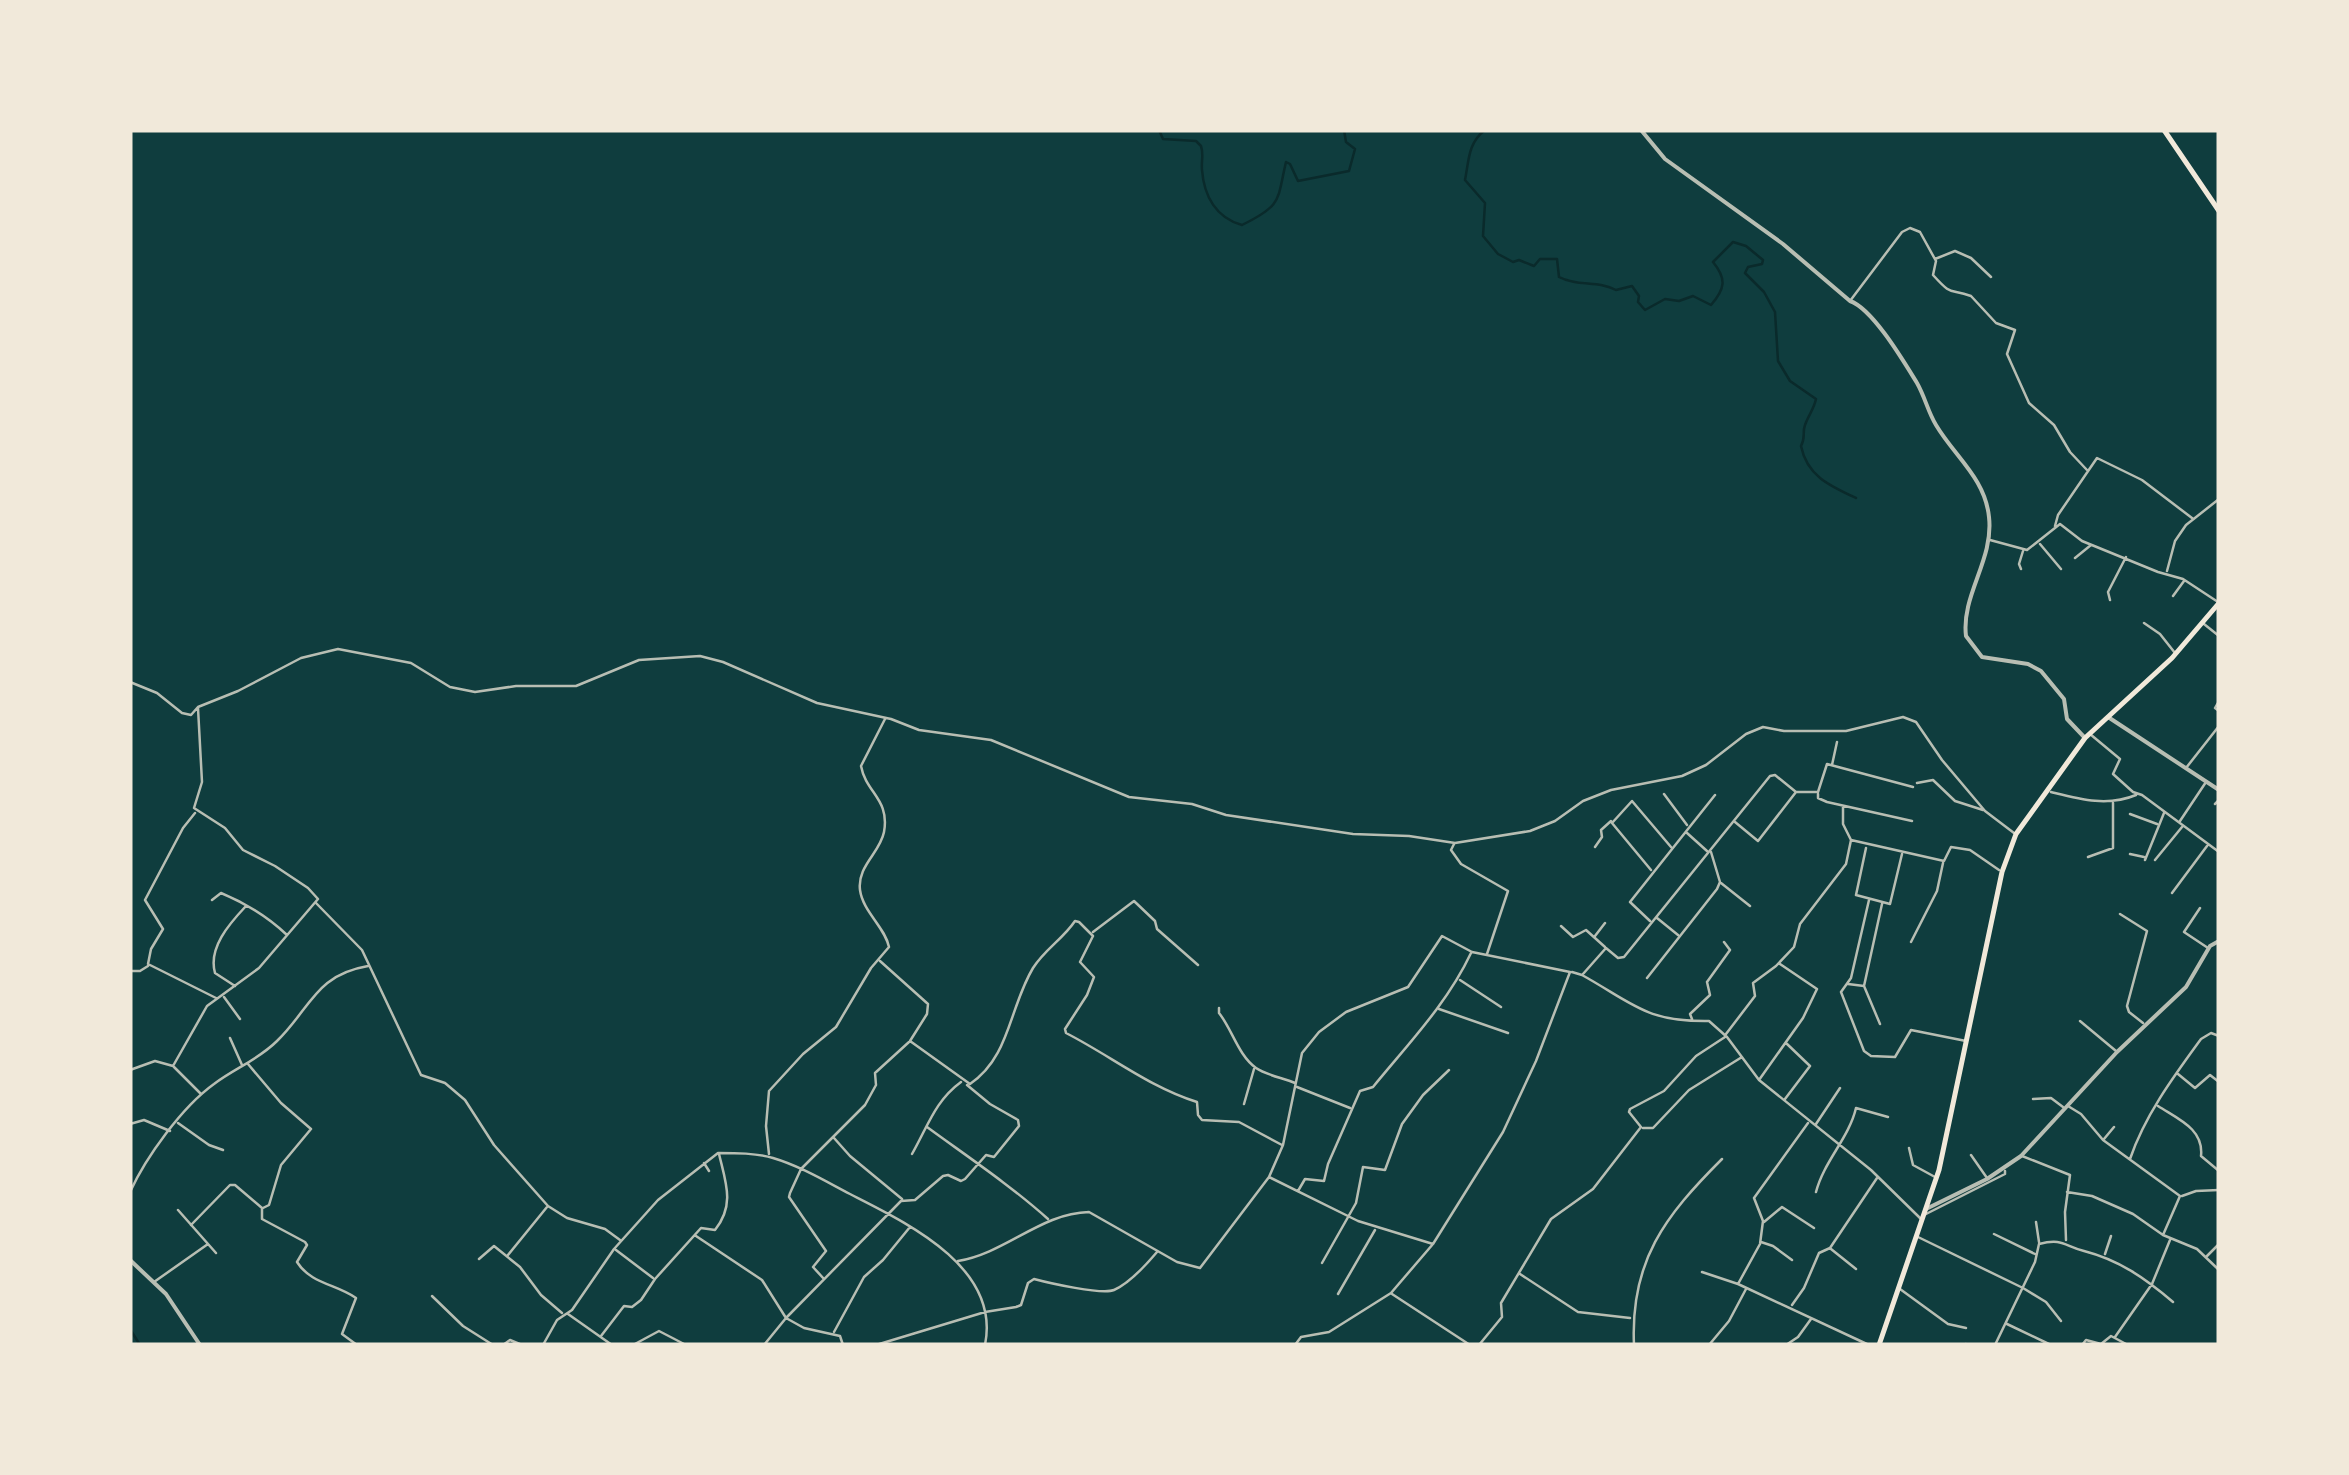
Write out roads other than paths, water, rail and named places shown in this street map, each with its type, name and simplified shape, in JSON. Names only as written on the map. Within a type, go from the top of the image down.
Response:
[{"type":"highway","points":[[2164,130],[2219,211]]},
{"type":"highway","points":[[1879,1345],[1936,1178],[2002,872],[2016,834],[2087,736],[2176,654],[2219,603]]},
{"type":"street","points":[[1641,130],[1666,160],[1782,244],[1850,302],[1858,304],[1879,327],[1918,386],[1936,426],[1974,474],[1984,494],[1990,540],[1966,612],[1966,636],[1982,657],[2028,664],[2041,672],[2064,699],[2066,719],[2120,760],[2114,774],[2219,852]]},
{"type":"street","points":[[1850,302],[1906,230],[1920,232],[1935,258],[1933,275],[1951,293],[1971,296],[1996,323],[2014,330],[2007,354],[2025,395],[2088,470]]},
{"type":"street","points":[[1935,258],[1956,252],[1971,258],[1991,277]]},
{"type":"street","points":[[1990,540],[2023,550],[2040,542],[2055,527],[2058,515],[2097,458],[2124,468],[2192,518]]},
{"type":"street","points":[[2166,573],[2174,541],[2192,518],[2219,500]]},
{"type":"street","points":[[2055,527],[2063,526],[2082,541],[2185,580],[2219,603]]},
{"type":"street","points":[[2040,542],[2061,569]]},
{"type":"street","points":[[2075,558],[2091,543]]},
{"type":"street","points":[[2021,570],[2018,564],[2023,550]]},
{"type":"street","points":[[2110,600],[2108,592],[2126,557]]},
{"type":"street","points":[[2173,596],[2185,580]]},
{"type":"street","points":[[2144,623],[2156,630],[2176,654]]},
{"type":"street","points":[[2202,623],[2219,636]]},
{"type":"street","points":[[130,682],[157,693],[182,713],[191,715],[198,706],[238,691],[300,658],[338,649],[411,662],[450,687],[475,692],[516,686],[576,686],[639,660],[700,656],[723,662],[817,704],[886,718],[920,730],[992,740],[1129,797],[1192,804],[1226,815],[1353,834],[1455,843],[1530,831],[1555,822],[1584,800],[1612,790],[1673,779],[1706,765],[1746,734],[1763,727],[1846,731],[1904,717],[1916,722],[1984,810],[2016,834]]},
{"type":"street","points":[[2219,701],[2215,708],[2219,711]]},
{"type":"street","points":[[172,1066],[201,1014],[237,986],[288,936],[316,903],[317,896],[243,850],[226,828],[197,811],[194,806],[202,782],[198,706]]},
{"type":"street","points":[[2108,717],[2219,790]]},
{"type":"street","points":[[769,1156],[769,1091],[803,1054],[836,1027],[889,944],[862,896],[860,882],[884,836],[884,808],[861,766],[886,718]]},
{"type":"street","points":[[2186,768],[2219,726]]},
{"type":"street","points":[[1832,766],[1837,742]]},
{"type":"street","points":[[1912,820],[1843,806],[1818,798],[1818,792],[1826,765],[1913,788]]},
{"type":"street","points":[[1561,926],[1574,937],[1583,930],[1618,958],[1624,957],[1772,774],[1796,792],[1818,792]]},
{"type":"street","points":[[1918,782],[1933,780],[1954,801],[1984,810]]},
{"type":"street","points":[[2155,860],[2206,782]]},
{"type":"street","points":[[2046,791],[2083,800],[2113,801],[2137,794]]},
{"type":"street","points":[[1735,822],[1758,841],[1796,792]]},
{"type":"street","points":[[1664,794],[1689,827]]},
{"type":"street","points":[[1679,936],[1630,902],[1715,795]]},
{"type":"street","points":[[1595,846],[1602,837],[1601,830],[1632,801],[1672,848]]},
{"type":"street","points":[[2088,857],[2113,848],[2113,801]]},
{"type":"street","points":[[1742,1056],[1689,1090],[1653,1128],[1641,1127],[1630,1112],[1630,1108],[1664,1091],[1696,1056],[1726,1036],[1756,996],[1752,983],[1794,947],[1800,924],[1846,864],[1851,840],[1843,824],[1843,806]]},
{"type":"street","points":[[149,966],[151,948],[163,928],[144,900],[197,811]]},
{"type":"street","points":[[2130,854],[2145,858],[2165,812]]},
{"type":"street","points":[[2130,814],[2158,824]]},
{"type":"street","points":[[1612,820],[1653,871]]},
{"type":"street","points":[[1686,832],[1709,852],[1720,882],[1750,906]]},
{"type":"street","points":[[1851,840],[1944,861]]},
{"type":"street","points":[[1455,843],[1450,850],[1457,860],[1508,890],[1487,956]]},
{"type":"street","points":[[1867,845],[1855,894],[1869,900],[1892,903],[1903,852]]},
{"type":"street","points":[[2172,894],[2208,845]]},
{"type":"street","points":[[1911,942],[1937,892],[1951,846],[1960,846],[2002,872]]},
{"type":"street","points":[[1646,978],[1720,882]]},
{"type":"street","points":[[212,900],[221,893],[288,936]]},
{"type":"street","points":[[1869,900],[1857,956],[1841,992],[1864,1051],[1871,1056],[1895,1058],[1912,1030],[1966,1041]]},
{"type":"street","points":[[1092,933],[1134,902],[1155,921],[1157,929],[1198,965]]},
{"type":"street","points":[[1880,1024],[1864,986],[1882,902]]},
{"type":"street","points":[[316,903],[351,938],[369,966],[422,1075],[445,1084],[465,1100],[494,1145],[548,1206],[566,1218],[604,1230],[622,1241]]},
{"type":"street","points":[[237,986],[215,974],[212,967],[222,933],[246,906]]},
{"type":"street","points":[[2200,908],[2184,932],[2209,949]]},
{"type":"street","points":[[2120,914],[2147,930],[2127,1006],[2144,1024]]},
{"type":"street","points":[[912,1154],[943,1095],[975,1081],[998,1056],[1009,1033],[1014,1005],[1035,965],[1075,921],[1092,933],[1093,940],[1079,958],[1094,977],[1066,1033],[1150,1084],[1197,1102],[1202,1120],[1239,1122],[1283,1146]]},
{"type":"street","points":[[1594,938],[1605,924]]},
{"type":"street","points":[[1864,928],[1876,932]]},
{"type":"street","points":[[957,1262],[984,1256],[1049,1220],[1089,1212],[1186,1267],[1200,1268],[1269,1177],[1283,1146],[1299,1058],[1319,1032],[1346,1012],[1408,988],[1440,937],[1472,952],[1582,975],[1652,1016],[1694,1022],[1710,1020],[1759,1080],[1924,1215],[2005,1171],[2144,1024],[2186,987],[2209,949],[2219,940]]},
{"type":"street","points":[[1694,1022],[1690,1014],[1710,995],[1707,982],[1730,950],[1724,942]]},
{"type":"street","points":[[1582,975],[1606,948]]},
{"type":"street","points":[[1298,1193],[1305,1179],[1324,1181],[1360,1091],[1373,1087],[1438,1008],[1472,952]]},
{"type":"street","points":[[1857,956],[1870,959]]},
{"type":"street","points":[[825,1279],[813,1267],[826,1251],[788,1197],[802,1169],[873,1093],[875,1073],[910,1041],[928,1014],[928,1004],[880,961]]},
{"type":"street","points":[[1759,1080],[1804,1016],[1817,986],[1778,964]]},
{"type":"street","points":[[130,971],[149,966]]},
{"type":"street","points":[[149,966],[218,998]]},
{"type":"street","points":[[130,1192],[153,1151],[200,1094],[278,1040],[323,984],[339,973],[369,966]]},
{"type":"street","points":[[1295,1345],[1301,1337],[1330,1332],[1391,1293],[1433,1244],[1502,1132],[1536,1062],[1570,972]]},
{"type":"street","points":[[1459,979],[1501,1007]]},
{"type":"street","points":[[1847,984],[1864,986]]},
{"type":"street","points":[[224,996],[240,1020]]},
{"type":"street","points":[[1220,1008],[1219,1014],[1232,1028],[1234,1039],[1254,1068],[1352,1109]]},
{"type":"street","points":[[1438,1008],[1508,1033]]},
{"type":"street","points":[[2080,1021],[2117,1052]]},
{"type":"street","points":[[2130,1161],[2137,1140],[2177,1072],[2201,1039],[2210,1033],[2219,1036]]},
{"type":"street","points":[[230,1038],[245,1065],[311,1131],[283,1161],[268,1205],[262,1208]]},
{"type":"street","points":[[834,1137],[850,1156],[904,1200],[915,1200],[943,1176],[961,1181],[986,1154],[994,1157],[1020,1123],[910,1041]]},
{"type":"street","points":[[1784,1100],[1810,1066],[1786,1043]]},
{"type":"street","points":[[130,1070],[155,1060],[172,1066],[200,1094]]},
{"type":"street","points":[[1244,1104],[1254,1068]]},
{"type":"street","points":[[1322,1264],[1356,1203],[1364,1167],[1385,1170],[1402,1124],[1449,1070]]},
{"type":"street","points":[[2177,1072],[2195,1088],[2210,1075],[2219,1082]]},
{"type":"street","points":[[1814,1126],[1840,1088]]},
{"type":"street","points":[[2034,1099],[2051,1098],[2081,1114],[2102,1140],[2180,1196]]},
{"type":"street","points":[[1816,1192],[1858,1106],[1888,1117]]},
{"type":"street","points":[[2157,1106],[2193,1130],[2202,1145],[2201,1156],[2219,1171]]},
{"type":"street","points":[[130,1124],[144,1120],[170,1131]]},
{"type":"street","points":[[1738,1284],[1760,1242],[1762,1223],[1754,1198],[1809,1122]]},
{"type":"street","points":[[178,1123],[223,1150]]},
{"type":"street","points":[[927,1126],[1049,1220]]},
{"type":"street","points":[[1479,1345],[1502,1318],[1500,1303],[1551,1219],[1593,1189],[1641,1127]]},
{"type":"street","points":[[2102,1140],[2114,1127]]},
{"type":"street","points":[[1909,1148],[1913,1165],[1936,1178]]},
{"type":"street","points":[[602,1336],[624,1306],[632,1307],[642,1300],[655,1279],[704,1226],[715,1230],[728,1210],[718,1152]]},
{"type":"street","points":[[543,1345],[614,1249],[658,1200],[718,1152],[769,1156],[911,1226],[957,1262],[982,1303],[988,1322],[985,1345]]},
{"type":"street","points":[[1971,1154],[1988,1180]]},
{"type":"street","points":[[2021,1156],[2070,1175],[2066,1242]]},
{"type":"street","points":[[1634,1345],[1632,1318],[1643,1265],[1664,1223],[1722,1159]]},
{"type":"street","points":[[703,1162],[709,1170]]},
{"type":"street","points":[[1979,1187],[2005,1171]]},
{"type":"street","points":[[1791,1308],[1818,1253],[1830,1248],[1878,1176]]},
{"type":"street","points":[[1269,1177],[1376,1228],[1433,1244]]},
{"type":"street","points":[[191,1224],[232,1184],[262,1208]]},
{"type":"street","points":[[2162,1235],[2180,1196],[2196,1190],[2219,1190]]},
{"type":"street","points":[[2067,1192],[2092,1196],[2133,1214],[2162,1235],[2197,1249],[2219,1270]]},
{"type":"street","points":[[764,1345],[904,1200]]},
{"type":"street","points":[[507,1257],[548,1206]]},
{"type":"street","points":[[1762,1223],[1782,1206],[1814,1228]]},
{"type":"street","points":[[262,1208],[266,1223],[305,1242],[297,1262],[299,1267],[320,1283],[356,1298],[342,1334],[358,1345]]},
{"type":"street","points":[[178,1210],[216,1253]]},
{"type":"street","points":[[1995,1345],[2036,1255],[2036,1222]]},
{"type":"street","points":[[834,1332],[864,1278],[911,1226]]},
{"type":"street","points":[[1338,1294],[1376,1228]]},
{"type":"street","points":[[1994,1234],[2036,1255]]},
{"type":"street","points":[[695,1235],[762,1280],[786,1318],[804,1328],[834,1332],[844,1345]]},
{"type":"street","points":[[1916,1236],[2023,1288],[2046,1302],[2061,1322]]},
{"type":"street","points":[[2104,1256],[2111,1236]]},
{"type":"street","points":[[2115,1337],[2152,1284],[2171,1239]]},
{"type":"street","points":[[1760,1242],[1792,1260]]},
{"type":"street","points":[[2039,1244],[2066,1242],[2080,1251],[2104,1256],[2152,1284],[2173,1302]]},
{"type":"street","points":[[154,1282],[208,1244]]},
{"type":"street","points":[[2205,1258],[2219,1244]]},
{"type":"street","points":[[479,1259],[493,1246],[520,1267],[554,1308],[611,1345]]},
{"type":"street","points":[[1830,1248],[1856,1269]]},
{"type":"street","points":[[614,1249],[655,1279]]},
{"type":"street","points":[[876,1345],[984,1311],[1021,1304],[1028,1283],[1034,1279],[1071,1289],[1113,1290],[1158,1251]]},
{"type":"street","points":[[130,1260],[178,1309],[200,1345]]},
{"type":"street","points":[[1702,1272],[1738,1284],[1869,1345]]},
{"type":"street","points":[[1518,1274],[1578,1312],[1632,1318]]},
{"type":"street","points":[[1709,1345],[1729,1321],[1746,1288]]},
{"type":"street","points":[[1898,1288],[1948,1324],[1966,1328]]},
{"type":"street","points":[[1391,1293],[1470,1345]]},
{"type":"street","points":[[432,1296],[463,1326],[493,1345]]},
{"type":"street","points":[[1786,1345],[1798,1337],[1812,1318]]},
{"type":"street","points":[[2006,1323],[2052,1345]]},
{"type":"street","points":[[633,1345],[659,1332],[686,1345]]},
{"type":"street","points":[[2082,1345],[2088,1340],[2101,1344],[2109,1337],[2128,1345]]},
{"type":"street","points":[[503,1345],[510,1340],[522,1345]]},
{"type":"waterway","points":[[1159,130],[1163,139],[1196,141],[1201,146],[1203,180],[1209,197],[1225,217],[1242,225],[1272,206],[1286,162],[1298,181],[1349,171],[1355,149],[1346,142],[1344,130]]},
{"type":"waterway","points":[[1485,130],[1472,146],[1465,180],[1485,203],[1483,236],[1498,254],[1513,262],[1519,260],[1534,266],[1540,259],[1557,259],[1559,277],[1566,280],[1616,290],[1632,286],[1645,310],[1665,299],[1679,301],[1693,296],[1711,305],[1722,284],[1713,262],[1733,242],[1746,246],[1763,260],[1762,264],[1748,267],[1745,273],[1764,292],[1775,312],[1778,361],[1790,381],[1816,399],[1804,428],[1804,456],[1821,479],[1856,498]]},
{"type":"waterway","points":[[130,1329],[140,1345]]}]
